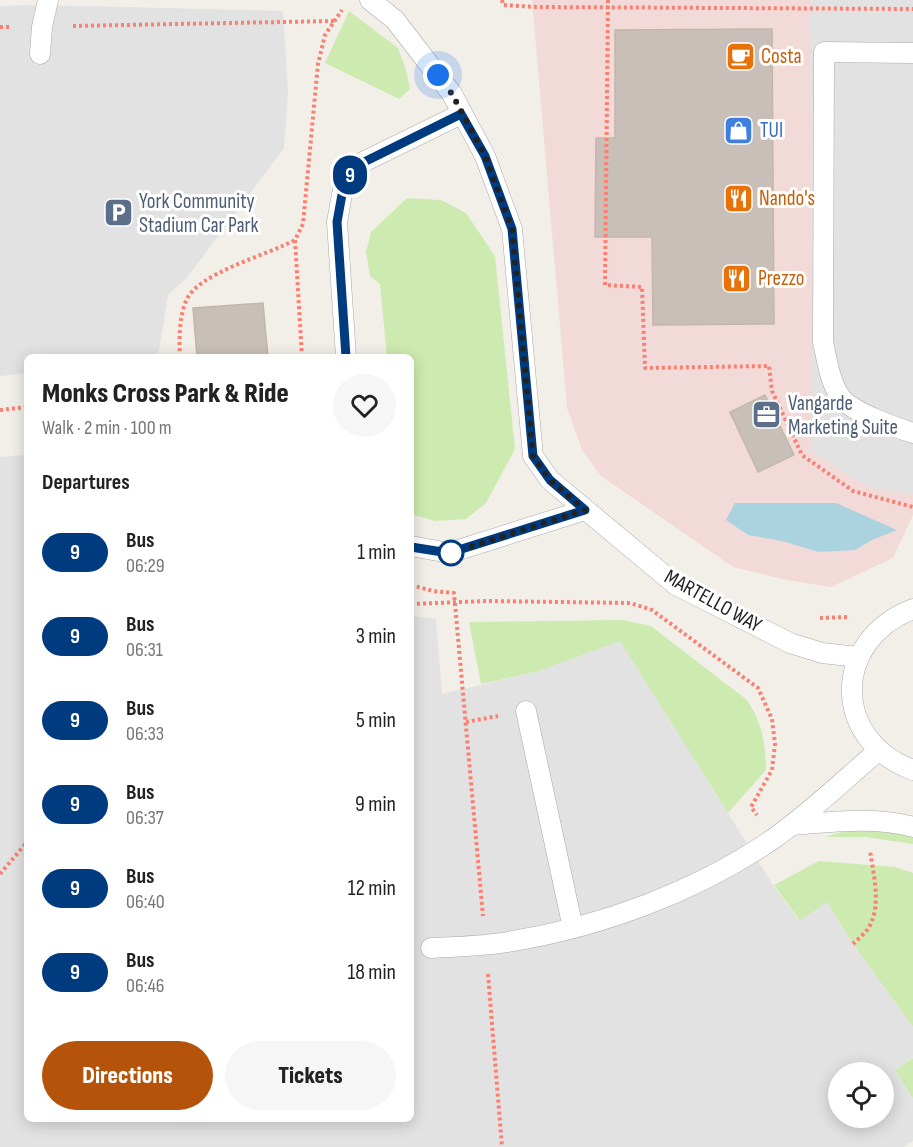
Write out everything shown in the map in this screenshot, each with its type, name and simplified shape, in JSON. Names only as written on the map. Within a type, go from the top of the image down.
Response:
[{"type":"lane","points":[[40,54],[42,27],[48,0]]},
{"type":"lane","name":"MARTELLO WAY","points":[[370,0],[395,20],[452,94],[485,156],[512,229],[533,456],[550,480],[676,585],[790,644],[822,653],[858,657]]},
{"type":"lane","points":[[913,53],[824,52],[823,342],[831,376],[842,399],[878,421],[913,433]]},
{"type":"lane","points":[[346,354],[337,222],[343,189],[354,167],[461,114]]},
{"type":"lane","points":[[414,547],[449,553],[585,510]]},
{"type":"lane","points":[[913,609],[890,619],[871,636],[858,657],[852,681],[853,707],[862,731],[878,751],[897,764],[913,770]]},
{"type":"lane","points":[[526,711],[573,928]]},
{"type":"lane","points":[[431,948],[485,945],[573,928],[637,908],[705,878],[751,853],[791,825],[878,751]]},
{"type":"lane","points":[[791,825],[858,822],[899,823],[913,827]]},
{"type":"path","points":[[502,0],[502,6],[913,9]]},
{"type":"path","points":[[608,0],[605,285],[642,288],[645,368],[769,366],[772,391],[802,455],[853,491],[913,507]]},
{"type":"path","points":[[302,354],[295,240],[303,224],[318,64],[325,35],[344,7]]},
{"type":"path","points":[[0,27],[334,21]]},
{"type":"path","points":[[180,354],[182,316],[186,299],[195,288],[217,273],[276,250],[295,240]]},
{"type":"path","points":[[0,410],[24,407]]},
{"type":"path","points":[[652,610],[676,585]]},
{"type":"path","points":[[414,586],[454,593],[502,1147]]},
{"type":"path","points":[[414,604],[487,601],[630,603],[652,610],[758,688],[772,719],[775,744],[772,770]]},
{"type":"path","points":[[811,616],[850,617]]},
{"type":"path","points":[[0,874],[24,846]]},
{"type":"path","points":[[852,944],[868,929],[874,918],[874,885],[870,849]]},
{"type":"shaded area","points":[[532,0],[913,0],[913,515],[893,558],[831,587],[786,580],[733,567],[601,476],[582,450],[567,408]]},
{"type":"shaded area","points":[[810,0],[913,0],[913,494],[870,488],[812,452]]},
{"type":"shaded area","name":"York Community Stadium Car Park","points":[[0,6],[283,11],[288,91],[284,148],[187,278],[168,295],[158,354],[24,354],[24,373],[0,376]]},
{"type":"shaded area","points":[[24,455],[24,1122],[414,1122],[414,616],[436,619],[442,694],[536,672],[620,641],[773,885],[799,921],[827,902],[853,944],[913,1027],[913,1058],[895,1070],[913,1099],[913,1141],[903,1147],[0,1147],[0,457]]},
{"type":"green space","points":[[349,11],[398,48],[410,89],[399,99],[325,63]]},
{"type":"green space","points":[[407,198],[441,200],[466,213],[495,256],[515,449],[486,503],[466,519],[435,521],[414,515],[414,354],[387,354],[380,284],[370,276],[366,252],[371,232]]},
{"type":"green space","points":[[623,620],[651,626],[747,700],[757,717],[765,750],[766,770],[728,813],[620,642],[536,672],[481,684],[469,622]]},
{"type":"green space","points":[[846,831],[913,832],[913,844],[865,837],[824,837]]},
{"type":"green space","points":[[819,861],[895,867],[913,873],[913,1027],[853,944],[827,903],[800,921],[774,885]]},
{"type":"green space","points":[[913,1058],[913,1099],[895,1070]]},
{"type":"water","points":[[735,503],[836,503],[897,530],[855,550],[819,552],[782,541],[748,535],[726,520]]},
{"type":"building","points":[[772,29],[774,324],[653,325],[652,237],[595,237],[596,138],[615,138],[615,30]]},
{"type":"building","points":[[263,303],[268,354],[197,354],[193,308]]},
{"type":"building","points":[[765,395],[794,455],[758,472],[730,412]]},
{"type":"bus line","name":"9","points":[[346,354],[337,222],[343,189],[354,167],[461,114],[485,156],[512,229],[533,456],[550,480],[585,510],[449,553],[414,547]]},
{"type":"place","name":"Costa","points":[[740,56]]},
{"type":"place","name":"TUI","points":[[739,130]]},
{"type":"place","name":"Nando's","points":[[738,198]]},
{"type":"place","name":"York Community Stadium Car Park","points":[[118,213]]},
{"type":"place","name":"Prezzo","points":[[737,278]]},
{"type":"place","name":"Vangarde Marketing Suite","points":[[767,415]]},
{"type":"route","points":[[438,75],[452,94],[485,156],[512,229],[533,456],[550,480],[585,510],[451,553]]}]
